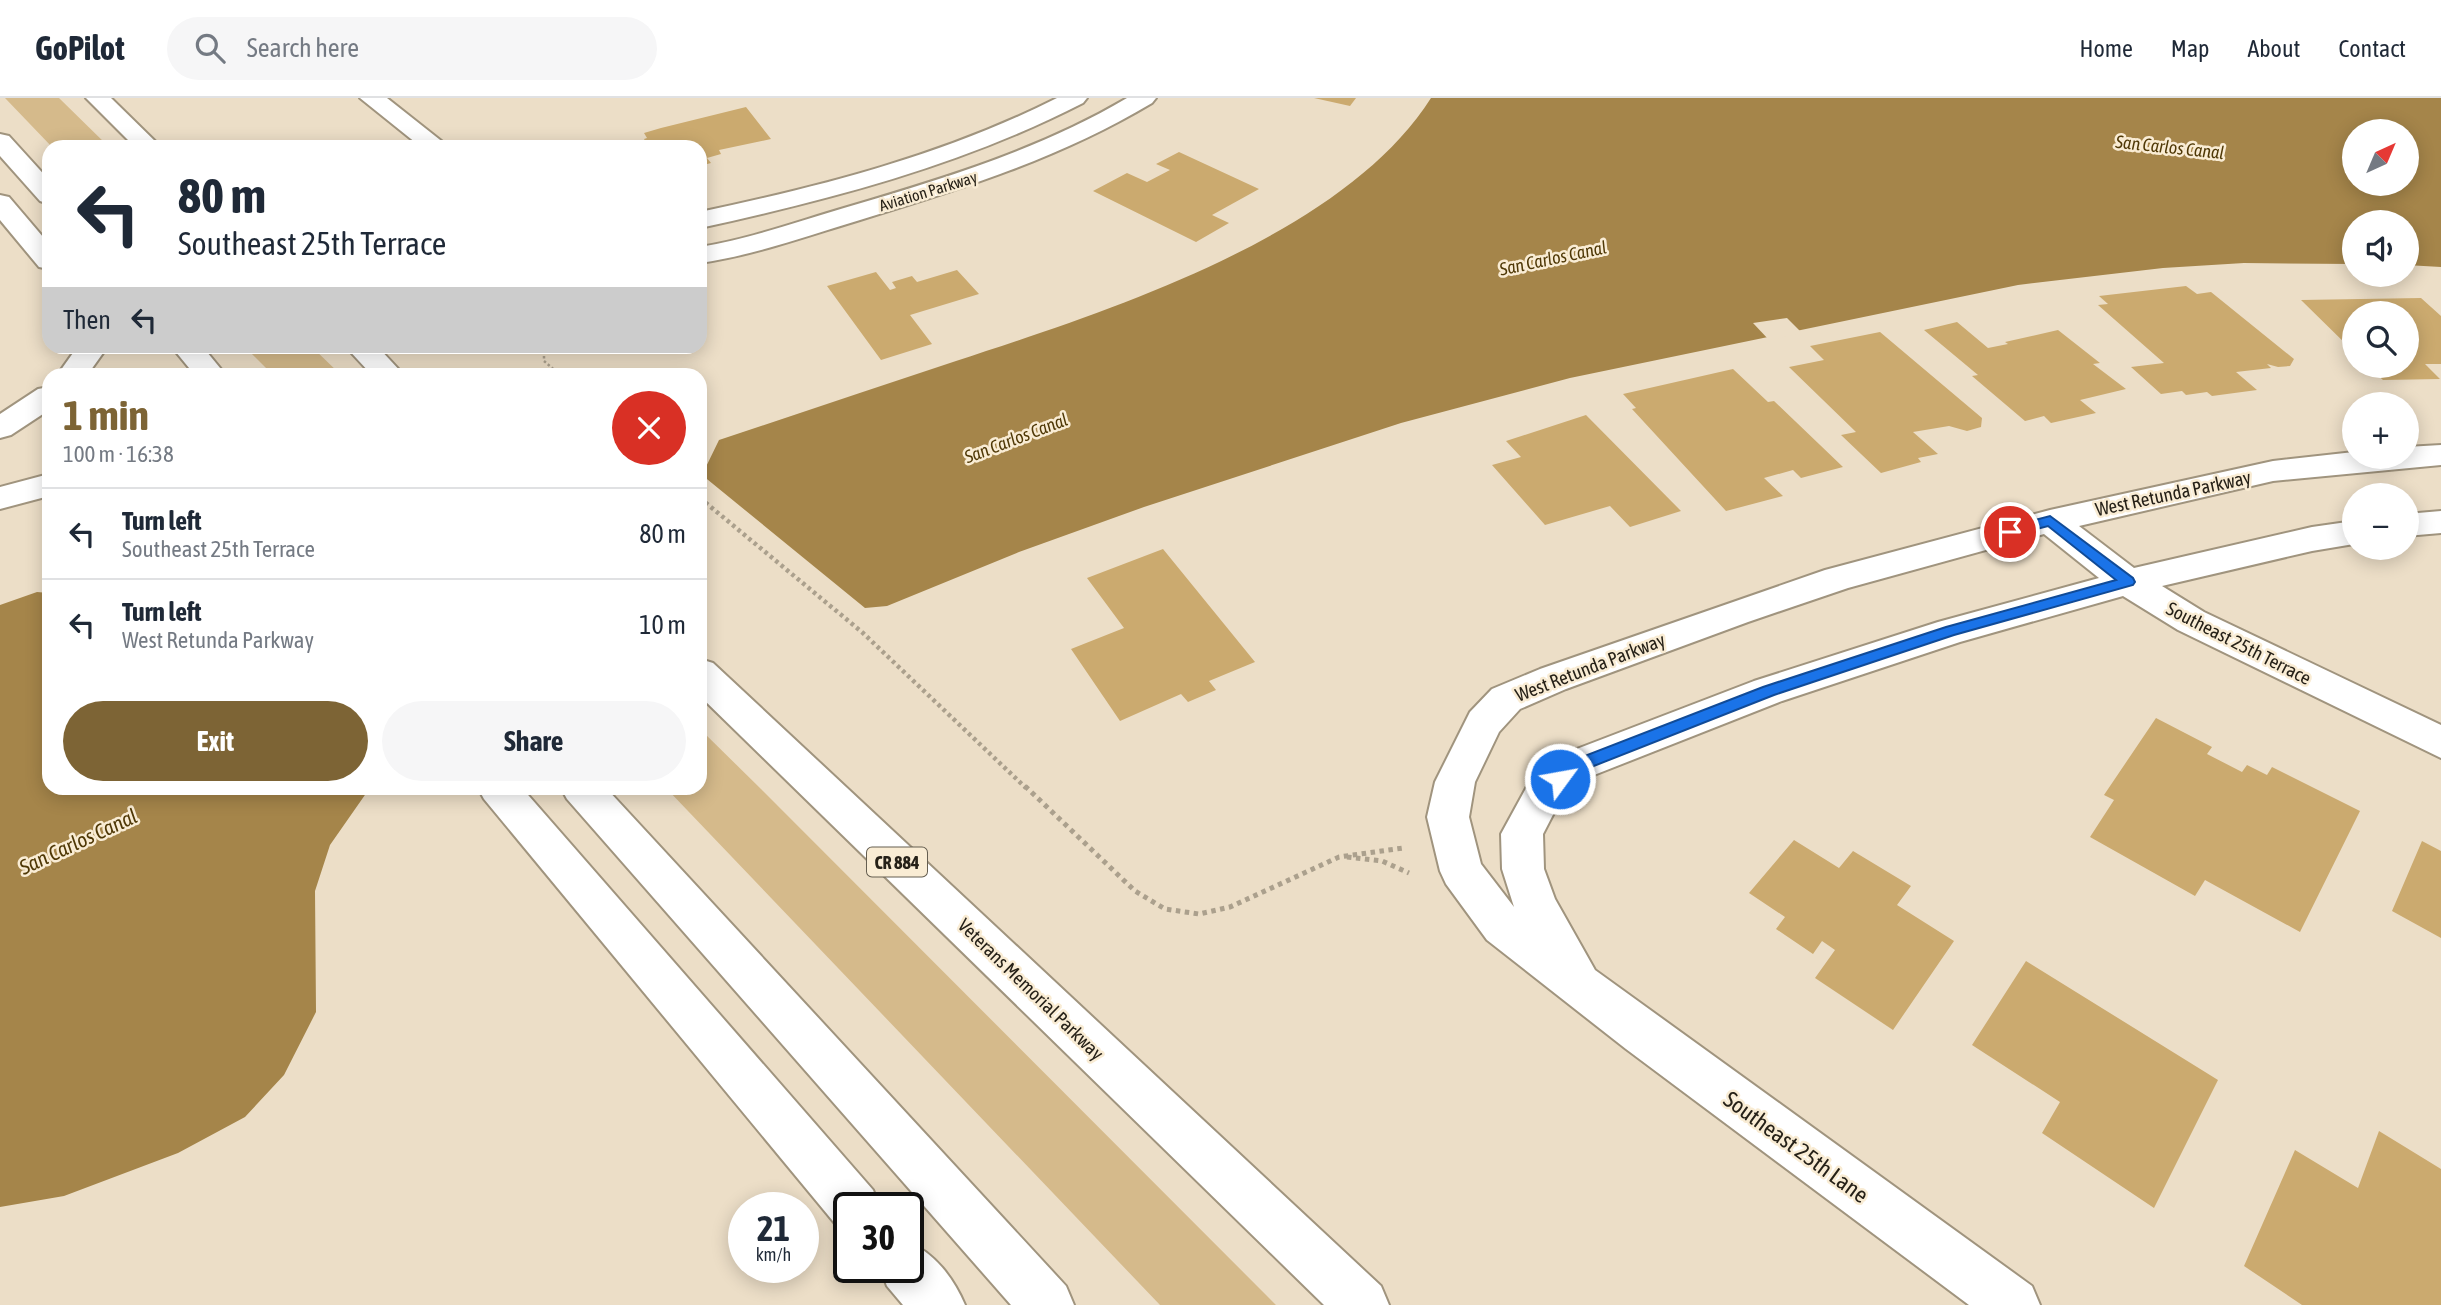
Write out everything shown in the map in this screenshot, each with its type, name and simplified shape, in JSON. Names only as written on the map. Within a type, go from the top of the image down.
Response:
[{"type":"main road","points":[[98,98],[142,140]]},
{"type":"main road","points":[[372,98],[428,140]]},
{"type":"main road","name":"Aviation Parkway","points":[[707,218],[858,181],[964,148],[1012,129],[1075,98]]},
{"type":"main road","name":"Aviation Parkway","points":[[707,253],[817,225],[987,173],[1092,130],[1144,98]]},
{"type":"main road","points":[[0,141],[42,187]]},
{"type":"main road","points":[[0,203],[42,253]]},
{"type":"main road","points":[[192,354],[205,368]]},
{"type":"main road","points":[[367,354],[382,368]]},
{"type":"main road","points":[[0,428],[42,401]]},
{"type":"main road","name":"West Retunda Parkway","points":[[2419,456],[2441,455]]},
{"type":"main road","name":"West Retunda Parkway","points":[[1581,986],[1503,926],[1461,871],[1448,817],[1455,782],[1485,723],[1506,699],[1735,612],[1838,579],[2050,521],[2273,471],[2342,464]]},
{"type":"main road","points":[[0,498],[42,487]]},
{"type":"main road","name":"Southeast 25th Terrace","points":[[2050,521],[2128,582],[2191,621],[2441,743]]},
{"type":"main road","points":[[2419,524],[2441,522]]},
{"type":"main road","points":[[1581,986],[1535,905],[1523,869],[1522,834],[1545,791],[1575,766],[1768,691],[1951,631],[2128,582],[2342,535]]},
{"type":"main road","name":"Veterans Memorial Parkway","points":[[707,680],[1362,1305]]},
{"type":"main road","points":[[504,795],[841,1192]]},
{"type":"main road","points":[[588,795],[1047,1305]]},
{"type":"main road","name":"Southeast 25th Lane","points":[[1581,986],[1708,1083],[2013,1305]]},
{"type":"main road","points":[[919,1283],[938,1305]]},
{"type":"path","points":[[544,354],[544,362],[552,368]]},
{"type":"path","points":[[707,504],[863,633],[1135,891],[1165,909],[1199,914],[1230,907],[1339,856]]},
{"type":"shaded area","points":[[5,98],[59,98],[102,140],[45,140]]},
{"type":"shaded area","points":[[252,354],[319,354],[334,368],[266,368]]},
{"type":"shaded area","points":[[707,736],[1276,1305],[1160,1305],[673,795],[707,795]]},
{"type":"water","name":"San Carlos Canal","points":[[1431,98],[2441,98],[2441,267],[2419,266],[2419,210],[2342,210],[2342,264],[2244,263],[2163,268],[2018,285],[1570,378],[1401,423],[1144,507],[1019,552],[887,606],[865,608],[707,479],[707,465],[719,440],[1081,319],[1216,263],[1281,229],[1341,191],[1391,147]]},
{"type":"water","name":"San Carlos Canal","points":[[42,592],[42,795],[365,795],[330,845],[315,891],[316,1012],[284,1075],[245,1117],[178,1153],[64,1196],[0,1207],[0,605]]},
{"type":"pier","points":[[1787,318],[1802,333],[1769,340],[1753,323]]},
{"type":"building","points":[[1314,98],[1356,98],[1350,106]]},
{"type":"building","points":[[746,107],[771,139],[719,150],[721,154],[707,158],[707,140],[645,140],[647,138],[644,133]]},
{"type":"building","points":[[1179,152],[1259,189],[1212,215],[1229,223],[1196,242],[1093,191],[1127,173],[1147,182],[1170,170],[1156,164]]},
{"type":"building","points":[[957,270],[979,294],[910,315],[932,344],[881,360],[827,286],[876,272],[890,290],[896,288],[892,282],[912,276],[917,282]]},
{"type":"building","points":[[2186,286],[2197,294],[2211,292],[2294,359],[2290,366],[2267,364],[2271,368],[2236,372],[2257,390],[2212,396],[2207,392],[2186,395],[2182,391],[2161,394],[2131,367],[2164,363],[2098,305],[2108,304],[2099,296]]},
{"type":"building","points":[[2421,298],[2441,316],[2441,364],[2425,364],[2440,379],[2381,378],[2419,378],[2419,301],[2342,301],[2342,340],[2301,300]]},
{"type":"building","points":[[1957,322],[1988,348],[2058,330],[2100,363],[2093,364],[2126,389],[2080,400],[2096,413],[2051,423],[2044,416],[2025,421],[1972,376],[1978,375],[1924,330]]},
{"type":"building","points":[[1880,332],[1982,418],[1981,427],[1967,431],[1949,426],[1913,432],[1938,454],[1918,458],[1921,462],[1881,473],[1841,435],[1856,432],[1789,367],[1824,360],[1810,346]]},
{"type":"building","points":[[1733,369],[1768,402],[1774,401],[1843,467],[1801,478],[1793,470],[1764,478],[1783,496],[1726,511],[1632,409],[1636,408],[1623,394]]},
{"type":"building","points":[[1586,415],[1681,511],[1630,527],[1610,506],[1545,525],[1492,465],[1521,457],[1506,441]]},
{"type":"building","points":[[1163,549],[1255,662],[1209,681],[1216,690],[1188,702],[1181,694],[1120,721],[1071,649],[1124,628],[1087,578]]},
{"type":"building","points":[[2156,718],[2212,747],[2207,754],[2242,772],[2247,765],[2267,775],[2272,767],[2360,811],[2300,932],[2205,880],[2195,896],[2090,837],[2114,800],[2104,795]]},
{"type":"building","points":[[1794,840],[1839,868],[1853,851],[1911,886],[1897,905],[1954,941],[1893,1030],[1815,978],[1835,950],[1822,941],[1813,954],[1776,929],[1785,917],[1749,893]]},
{"type":"building","points":[[2422,841],[2441,851],[2441,938],[2392,911]]},
{"type":"building","points":[[2026,961],[2218,1080],[2154,1208],[2042,1133],[2060,1102],[1972,1045]]},
{"type":"building","points":[[2379,1131],[2441,1169],[2441,1305],[2302,1305],[2244,1266],[2295,1150],[2358,1188]]},
{"type":"route","points":[[1560,779],[1575,766],[1768,691],[1951,631],[2128,582],[2050,521],[2010,532]]}]
